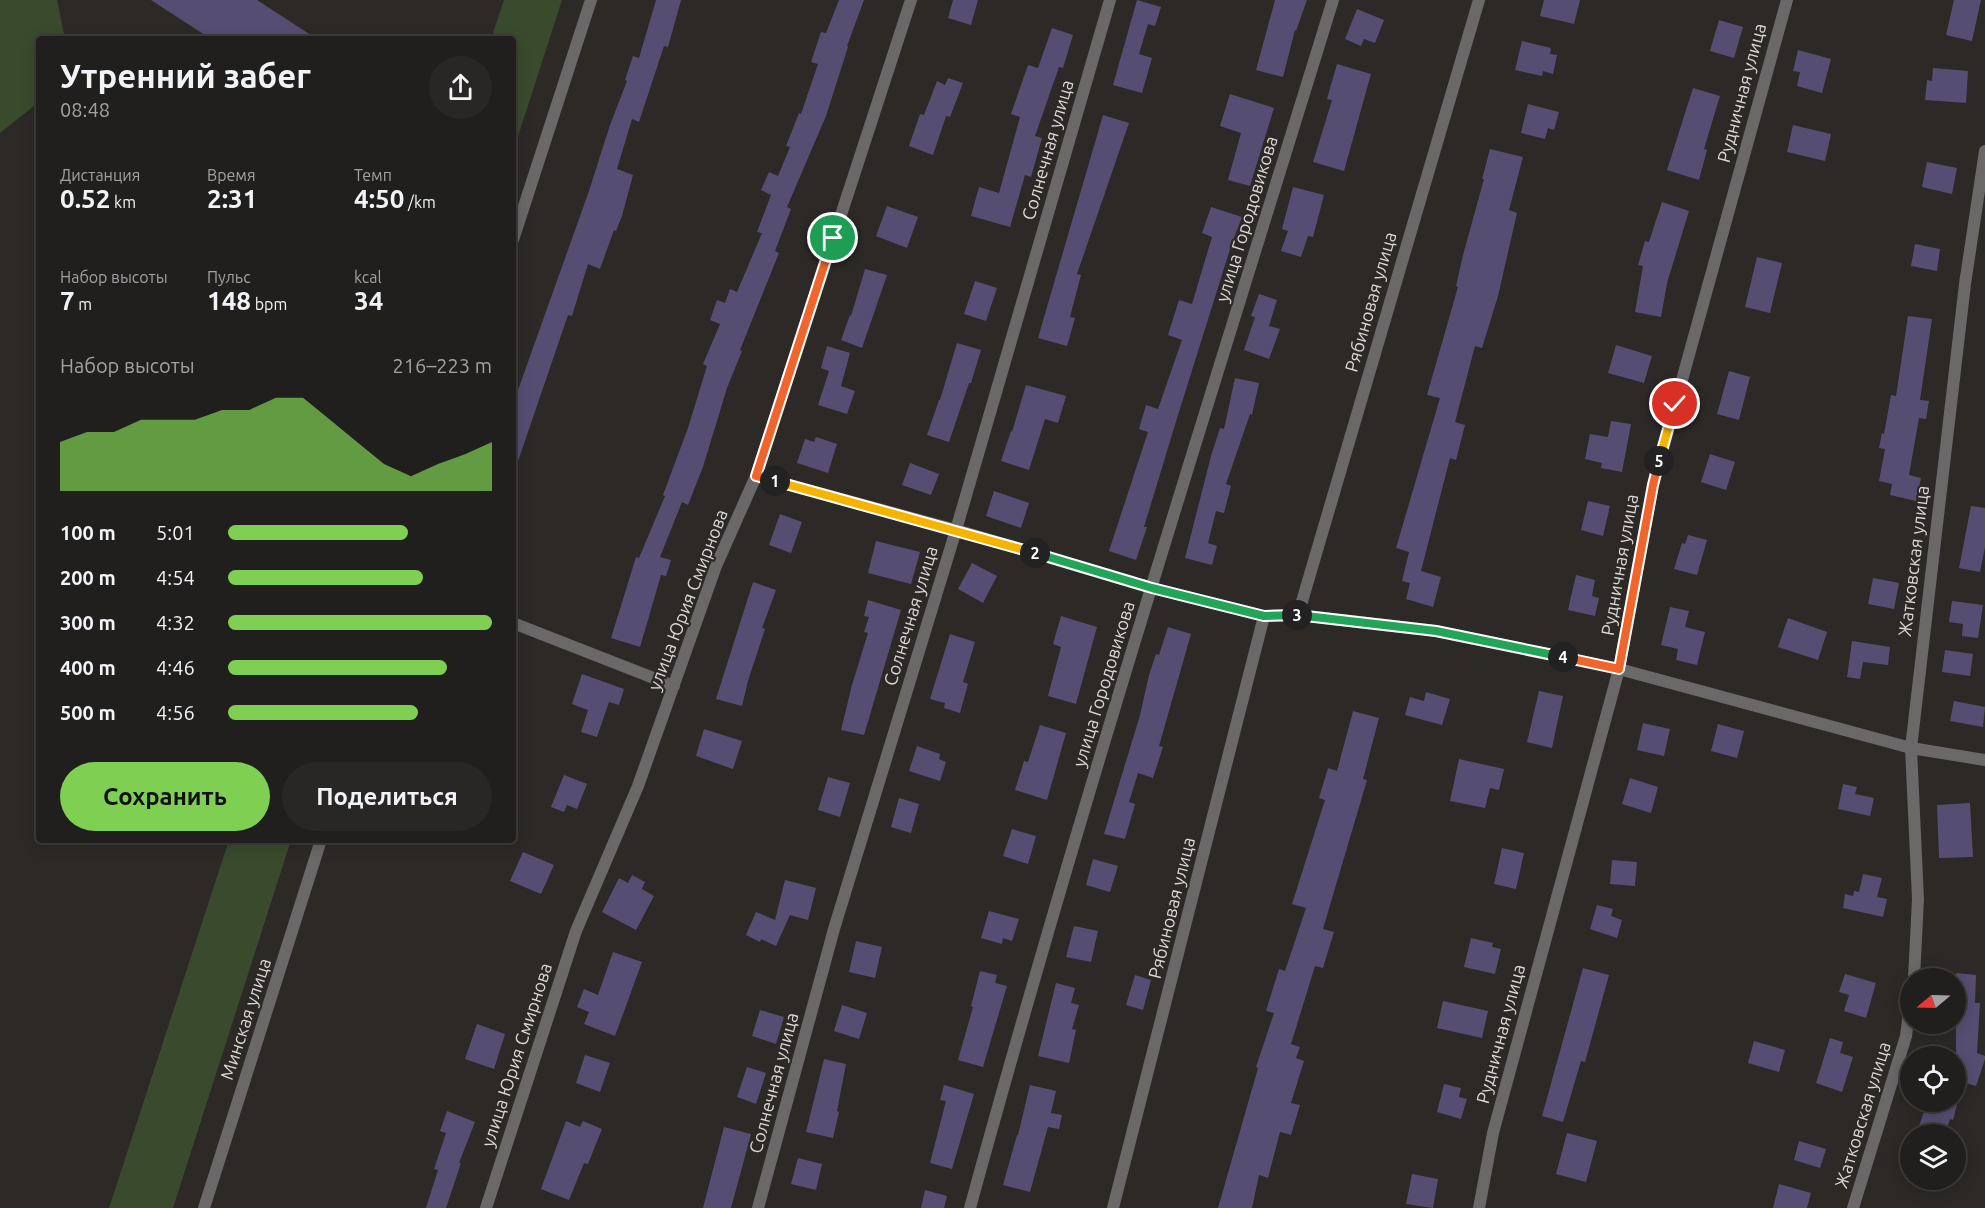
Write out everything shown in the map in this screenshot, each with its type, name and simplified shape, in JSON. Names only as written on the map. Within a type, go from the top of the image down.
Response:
[{"type":"street","points":[[516,231],[591,0]]},
{"type":"street","name":"улица Юрия Смирнова","points":[[486,1208],[576,931],[638,786],[716,566],[756,476],[911,0]]},
{"type":"street","name":"Солнечная улица","points":[[758,1208],[834,929],[956,530],[1110,0]]},
{"type":"street","name":"улица Городовикова","points":[[970,1208],[1008,1071],[1152,588],[1333,0]]},
{"type":"street","name":"Рябиновая улица","points":[[1298,615],[1479,0]]},
{"type":"street","name":"Рудничная улица","points":[[1479,1208],[1493,1133],[1619,669],[1653,485],[1787,0]]},
{"type":"street","name":"Жатковская улица","points":[[1914,968],[1918,898],[1911,748],[1965,284],[1985,151]]},
{"type":"street","points":[[756,476],[956,530],[1152,588],[1264,616],[1298,615],[1436,631],[1619,669],[1911,748],[1985,760]]},
{"type":"street","name":"Рябиновая улица","points":[[1113,1208],[1264,616]]},
{"type":"street","points":[[516,624],[674,686]]},
{"type":"street","name":"Минская улица","points":[[204,1208],[320,843]]},
{"type":"street","name":"Жатковская улица","points":[[1854,1208],[1906,1034]]},
{"type":"green space","points":[[0,0],[57,0],[64,36],[36,36],[36,104],[0,133]]},
{"type":"green space","points":[[504,0],[562,0],[516,143],[516,36],[492,36]]},
{"type":"green space","points":[[228,843],[290,843],[173,1208],[109,1208]]},
{"type":"building","points":[[151,0],[257,0],[312,36],[206,36]]},
{"type":"building","points":[[656,0],[681,0],[668,47],[664,46],[639,122],[632,119],[617,169],[633,175],[622,216],[616,231],[614,230],[600,269],[588,264],[572,316],[568,315],[516,467],[516,396],[627,81],[625,80],[633,56],[639,58]]},
{"type":"building","points":[[839,0],[864,0],[847,46],[826,116],[787,207],[791,209],[775,251],[779,253],[740,350],[742,351],[727,388],[703,467],[688,505],[682,502],[660,557],[671,560],[666,576],[661,575],[640,647],[611,638],[636,557],[639,558],[665,496],[663,495],[688,428],[707,366],[703,364],[720,324],[710,320],[717,300],[725,303],[730,289],[737,292],[762,233],[757,232],[771,195],[761,190],[769,172],[778,176],[790,147],[786,146],[799,113],[801,114],[818,64],[811,62],[821,32],[826,33]]},
{"type":"building","points":[[953,0],[978,0],[971,25],[948,18]]},
{"type":"building","points":[[1137,0],[1161,7],[1155,26],[1148,24],[1139,54],[1152,58],[1142,93],[1113,85]]},
{"type":"building","points":[[1275,0],[1307,0],[1295,30],[1283,77],[1256,70]]},
{"type":"building","points":[[1544,0],[1580,0],[1574,24],[1540,16]]},
{"type":"building","points":[[1954,0],[1981,0],[1972,41],[1946,35]]},
{"type":"building","points":[[1357,9],[1384,20],[1375,43],[1364,39],[1361,46],[1345,39]]},
{"type":"building","points":[[1719,20],[1743,27],[1734,58],[1710,51]]},
{"type":"building","points":[[1052,28],[1073,35],[1063,68],[1059,67],[1035,136],[1042,138],[1031,177],[1025,175],[1010,227],[971,216],[979,187],[999,193],[1020,117],[1011,114],[1028,65],[1038,68]]},
{"type":"building","points":[[1522,41],[1551,48],[1550,54],[1557,55],[1553,74],[1543,71],[1542,76],[1515,70]]},
{"type":"building","points":[[1798,50],[1831,59],[1822,93],[1797,86],[1800,72],[1793,71]]},
{"type":"building","points":[[1337,64],[1371,74],[1344,171],[1313,162],[1332,100],[1327,99]]},
{"type":"building","points":[[1933,68],[1968,71],[1966,103],[1925,100],[1927,80],[1932,81]]},
{"type":"building","points":[[948,78],[963,83],[950,117],[946,116],[933,155],[909,146],[920,114],[924,115],[937,81],[945,85]]},
{"type":"building","points":[[1693,88],[1720,96],[1704,149],[1707,150],[1699,180],[1667,170]]},
{"type":"building","points":[[1230,94],[1274,108],[1250,186],[1228,180],[1241,133],[1220,126]]},
{"type":"building","points":[[1528,104],[1559,112],[1554,130],[1548,128],[1545,139],[1521,133]]},
{"type":"building","points":[[1103,115],[1129,123],[1077,274],[1081,275],[1070,317],[1075,318],[1067,346],[1038,338]]},
{"type":"building","points":[[1793,125],[1831,134],[1825,161],[1787,152]]},
{"type":"building","points":[[1490,149],[1523,157],[1509,210],[1517,213],[1498,296],[1482,348],[1475,346],[1455,422],[1465,425],[1456,460],[1450,458],[1421,571],[1441,577],[1433,607],[1406,599],[1410,583],[1402,581],[1409,552],[1396,548],[1440,398],[1427,395],[1458,287],[1456,286],[1463,255]]},
{"type":"building","points":[[1927,162],[1957,168],[1952,194],[1922,187]]},
{"type":"building","points":[[1293,187],[1324,195],[1313,237],[1308,236],[1301,257],[1281,251],[1288,231],[1282,229]]},
{"type":"building","points":[[1662,202],[1689,211],[1667,283],[1661,317],[1635,312],[1643,266],[1638,265],[1645,241],[1649,242]]},
{"type":"building","points":[[887,206],[918,217],[907,248],[876,236]]},
{"type":"building","points":[[1211,207],[1242,217],[1178,415],[1136,560],[1109,551],[1148,432],[1139,429],[1146,405],[1158,409],[1182,340],[1168,335],[1179,300],[1192,304],[1212,237],[1202,233]]},
{"type":"building","points":[[1915,244],[1940,249],[1937,271],[1911,266]]},
{"type":"building","points":[[1757,257],[1782,263],[1770,313],[1745,307]]},
{"type":"building","points":[[865,269],[887,275],[862,348],[841,340]]},
{"type":"building","points":[[975,281],[997,288],[986,321],[964,314]]},
{"type":"building","points":[[1259,294],[1277,300],[1269,326],[1280,329],[1269,359],[1244,350],[1255,317],[1251,316]]},
{"type":"building","points":[[1908,316],[1932,319],[1920,400],[1929,401],[1926,419],[1919,418],[1909,475],[1921,478],[1916,501],[1890,495],[1892,484],[1879,481],[1885,449],[1879,448],[1891,395],[1896,396]]},
{"type":"building","points":[[957,343],[981,350],[949,442],[927,435]]},
{"type":"building","points":[[1616,345],[1652,356],[1644,383],[1608,373]]},
{"type":"building","points":[[827,346],[850,353],[841,386],[855,391],[847,414],[818,405],[829,371],[821,368]]},
{"type":"building","points":[[1729,371],[1750,377],[1739,420],[1717,414]]},
{"type":"building","points":[[1235,378],[1259,383],[1252,415],[1250,414],[1226,484],[1231,486],[1224,513],[1216,511],[1208,543],[1217,546],[1212,565],[1185,558],[1211,456],[1220,428],[1224,429]]},
{"type":"building","points":[[1026,385],[1066,396],[1058,423],[1045,419],[1029,470],[1001,461]]},
{"type":"building","points":[[1611,421],[1631,424],[1622,472],[1601,468],[1602,463],[1585,459],[1590,434],[1608,437]]},
{"type":"building","points":[[816,437],[837,444],[828,473],[797,463],[805,439],[814,442]]},
{"type":"building","points":[[1710,454],[1735,462],[1726,490],[1701,482]]},
{"type":"building","points":[[910,463],[939,474],[931,495],[902,485]]},
{"type":"building","points":[[994,491],[1029,503],[1021,528],[986,516]]},
{"type":"building","points":[[1588,501],[1610,506],[1603,536],[1581,530]]},
{"type":"building","points":[[1971,506],[1985,508],[1985,547],[1980,572],[1959,568]]},
{"type":"building","points":[[780,514],[802,522],[791,553],[769,545]]},
{"type":"building","points":[[1688,535],[1707,540],[1697,575],[1674,569],[1682,543],[1685,544]]},
{"type":"building","points":[[876,541],[920,552],[911,584],[868,573]]},
{"type":"building","points":[[972,563],[997,576],[983,603],[958,589]]},
{"type":"building","points":[[1576,575],[1595,580],[1592,596],[1599,598],[1595,616],[1568,610]]},
{"type":"building","points":[[1873,578],[1899,583],[1894,609],[1868,604]]},
{"type":"building","points":[[753,582],[776,590],[762,628],[765,629],[742,706],[716,699]]},
{"type":"building","points":[[868,600],[901,610],[864,735],[841,730],[868,633],[864,632],[869,617],[864,616]]},
{"type":"building","points":[[1952,601],[1983,605],[1978,638],[1962,636],[1963,624],[1949,622]]},
{"type":"building","points":[[1670,607],[1689,611],[1685,627],[1705,632],[1697,665],[1676,660],[1678,649],[1661,645]]},
{"type":"building","points":[[1061,616],[1097,627],[1076,704],[1048,696],[1061,647],[1053,644]]},
{"type":"building","points":[[1788,618],[1827,632],[1818,660],[1778,647]]},
{"type":"building","points":[[1168,627],[1191,634],[1159,746],[1163,747],[1153,778],[1138,773],[1129,802],[1135,804],[1125,839],[1104,834],[1140,715],[1149,675],[1156,654],[1159,655]]},
{"type":"building","points":[[950,634],[975,642],[963,682],[968,684],[960,713],[944,708],[945,703],[930,699]]},
{"type":"building","points":[[1852,641],[1890,647],[1888,665],[1863,662],[1860,679],[1847,677]]},
{"type":"building","points":[[1945,650],[1973,654],[1970,676],[1942,672]]},
{"type":"building","points":[[582,674],[624,689],[619,705],[609,702],[597,737],[581,732],[588,710],[572,704]]},
{"type":"building","points":[[1539,691],[1563,696],[1552,748],[1527,742]]},
{"type":"building","points":[[1426,692],[1450,699],[1442,725],[1405,715],[1410,697],[1424,701]]},
{"type":"building","points":[[1954,701],[1985,707],[1983,727],[1950,721]]},
{"type":"building","points":[[1353,711],[1379,718],[1363,779],[1367,780],[1323,929],[1334,932],[1323,968],[1315,966],[1291,1044],[1300,1047],[1296,1058],[1304,1061],[1291,1103],[1300,1105],[1291,1135],[1280,1132],[1268,1178],[1259,1175],[1252,1208],[1218,1208],[1258,1068],[1256,1067],[1274,1013],[1266,1011],[1279,969],[1285,971],[1306,908],[1292,904],[1325,800],[1319,798],[1328,768],[1337,771]]},
{"type":"building","points":[[1643,723],[1670,729],[1664,756],[1637,750]]},
{"type":"building","points":[[1718,724],[1744,731],[1737,758],[1711,751]]},
{"type":"building","points":[[1040,725],[1066,733],[1047,800],[1015,790],[1024,761],[1028,762]]},
{"type":"building","points":[[704,729],[742,741],[733,769],[696,756]]},
{"type":"building","points":[[917,746],[940,754],[939,759],[946,762],[940,781],[909,771]]},
{"type":"building","points":[[1459,759],[1504,769],[1499,790],[1490,788],[1485,808],[1450,801]]},
{"type":"building","points":[[564,775],[587,784],[577,809],[567,805],[564,812],[551,807]]},
{"type":"building","points":[[828,777],[850,783],[840,817],[818,810]]},
{"type":"building","points":[[1630,778],[1658,787],[1651,813],[1622,804]]},
{"type":"building","points":[[1843,784],[1857,787],[1855,794],[1874,798],[1870,816],[1838,809]]},
{"type":"building","points":[[899,798],[919,804],[911,833],[891,827]]},
{"type":"building","points":[[1970,803],[1973,857],[1939,858],[1937,805]]},
{"type":"building","points":[[1012,829],[1036,836],[1028,864],[1003,856]]},
{"type":"building","points":[[1502,848],[1524,853],[1516,889],[1494,884]]},
{"type":"building","points":[[523,852],[554,865],[541,894],[510,881]]},
{"type":"building","points":[[1093,859],[1118,866],[1110,892],[1086,885]]},
{"type":"building","points":[[1612,860],[1637,862],[1635,886],[1610,884]]},
{"type":"building","points":[[1863,874],[1882,878],[1877,897],[1887,899],[1883,917],[1843,908],[1845,894],[1853,896],[1854,891],[1859,892]]},
{"type":"building","points":[[632,875],[645,882],[642,889],[654,896],[636,930],[602,912],[619,878],[628,883]]},
{"type":"building","points":[[785,880],[816,888],[808,920],[790,915],[776,946],[746,935],[756,912],[775,920]]},
{"type":"building","points":[[1597,905],[1613,909],[1611,916],[1622,920],[1617,938],[1590,929]]},
{"type":"building","points":[[989,911],[1019,919],[1012,941],[1003,938],[1002,944],[981,938]]},
{"type":"building","points":[[1074,926],[1098,931],[1091,962],[1066,957]]},
{"type":"building","points":[[1471,938],[1493,943],[1492,947],[1501,949],[1495,974],[1464,967]]},
{"type":"building","points":[[856,941],[882,947],[875,978],[849,972]]},
{"type":"building","points":[[613,952],[642,962],[615,1036],[584,1024],[589,1012],[577,1007],[584,989],[598,995]]},
{"type":"building","points":[[1583,968],[1609,975],[1585,1062],[1581,1061],[1563,1122],[1542,1116]]},
{"type":"building","points":[[980,971],[997,975],[995,983],[1007,986],[983,1067],[958,1060],[973,1007],[971,1006]]},
{"type":"building","points":[[1845,974],[1876,983],[1866,1018],[1844,1011],[1849,995],[1839,992]]},
{"type":"building","points":[[1966,974],[1976,975],[1975,1003],[1980,1003],[1977,1053],[1985,1056],[1985,1059],[1976,1086],[1966,1083],[1966,1046],[1956,1046],[1956,1034],[1966,1034]]},
{"type":"building","points":[[1135,975],[1151,980],[1143,1010],[1126,1005]]},
{"type":"building","points":[[1056,983],[1075,988],[1071,1003],[1079,1005],[1072,1029],[1076,1030],[1069,1063],[1038,1056]]},
{"type":"building","points":[[1443,1001],[1488,1011],[1482,1038],[1437,1028]]},
{"type":"building","points":[[842,1005],[867,1013],[859,1039],[834,1031]]},
{"type":"building","points":[[760,1010],[784,1017],[776,1044],[752,1036]]},
{"type":"building","points":[[477,1024],[505,1034],[494,1069],[465,1059]]},
{"type":"building","points":[[1830,1038],[1843,1042],[1840,1053],[1853,1057],[1842,1092],[1816,1083]]},
{"type":"building","points":[[1754,1041],[1785,1050],[1779,1072],[1748,1063]]},
{"type":"building","points":[[585,1055],[610,1063],[600,1092],[576,1083]]},
{"type":"building","points":[[824,1059],[846,1064],[833,1138],[806,1132]]},
{"type":"building","points":[[747,1067],[766,1073],[756,1104],[737,1097]]},
{"type":"building","points":[[1444,1084],[1461,1088],[1459,1097],[1467,1099],[1461,1119],[1437,1112]]},
{"type":"building","points":[[944,1085],[974,1094],[952,1169],[930,1163],[946,1101],[940,1100]]},
{"type":"building","points":[[1030,1085],[1056,1091],[1051,1113],[1062,1115],[1059,1129],[1048,1127],[1030,1192],[1003,1185]]},
{"type":"building","points":[[447,1111],[475,1122],[459,1163],[461,1163],[446,1208],[426,1208],[438,1170],[434,1169],[446,1133],[440,1131]]},
{"type":"building","points":[[1924,1112],[1955,1112],[1953,1120],[1950,1119],[1948,1124],[1920,1124]]},
{"type":"building","points":[[566,1121],[580,1127],[583,1121],[602,1129],[588,1164],[584,1163],[569,1200],[541,1189]]},
{"type":"building","points":[[724,1127],[751,1134],[731,1208],[703,1208]]},
{"type":"building","points":[[1567,1133],[1597,1141],[1586,1182],[1556,1174]]},
{"type":"building","points":[[1799,1141],[1826,1149],[1820,1168],[1794,1160]]},
{"type":"building","points":[[798,1158],[822,1164],[816,1190],[791,1184]]},
{"type":"building","points":[[1412,1174],[1438,1179],[1433,1208],[1406,1204]]},
{"type":"building","points":[[1779,1184],[1811,1193],[1807,1208],[1773,1208]]},
{"type":"building","points":[[925,1190],[947,1196],[944,1208],[921,1208]]},
{"type":"route","points":[[833,238],[756,476],[956,530],[1152,588],[1264,616],[1298,615],[1436,631],[1619,669],[1653,485],[1675,404]]}]
